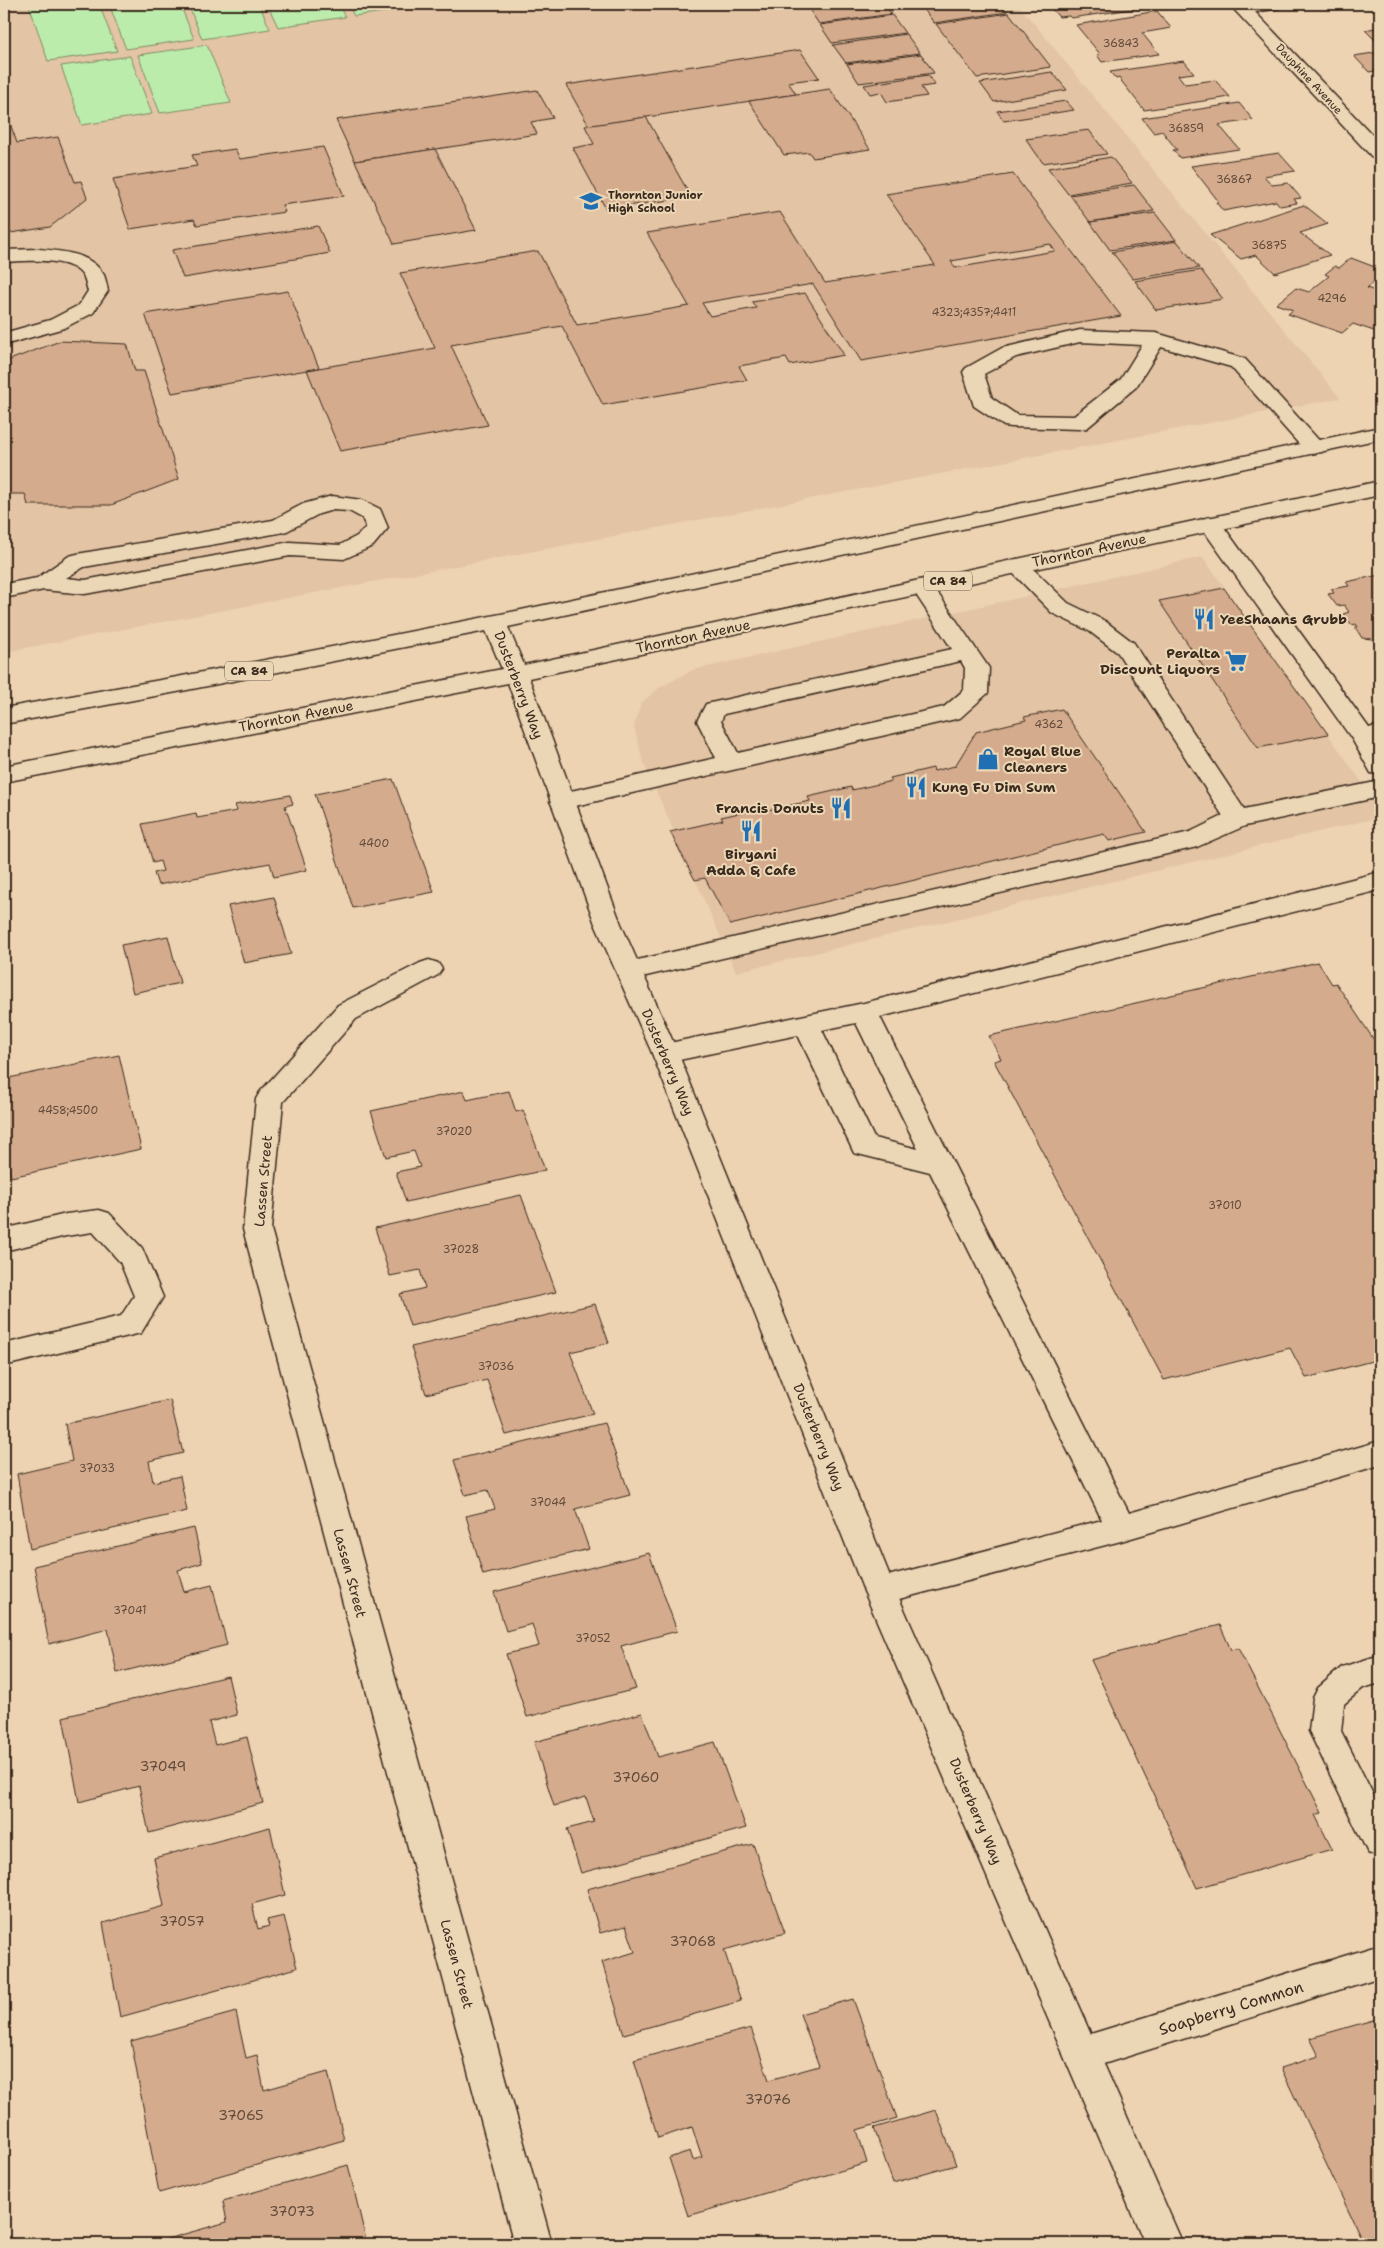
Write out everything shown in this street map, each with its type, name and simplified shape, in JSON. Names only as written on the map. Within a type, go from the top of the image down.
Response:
[{"type":"main road","points":[[1240,6],[1273,4]]},
{"type":"main road","name":"Dauphine Avenue","points":[[1240,6],[1380,154]]},
{"type":"main road","points":[[4,256],[32,254],[60,257],[83,265],[93,274],[98,291],[86,309],[57,324],[4,339]]},
{"type":"main road","points":[[1156,339],[1129,383],[1079,423],[1012,421],[982,401],[973,372],[1009,352],[1080,336],[1156,339],[1238,363],[1314,447]]},
{"type":"main road","name":"CA 84","points":[[4,716],[178,685],[494,622],[1380,433]]},
{"type":"main road","name":"Thornton Avenue","points":[[4,774],[516,674],[1380,488]]},
{"type":"main road","points":[[4,591],[44,583],[85,587],[290,549],[344,552],[365,541],[377,528],[372,514],[354,506],[332,503],[311,509],[279,526],[77,561],[44,583]]},
{"type":"main road","points":[[1210,524],[1372,735],[1380,766]]},
{"type":"main road","points":[[1017,566],[1060,608],[1097,626],[1126,648],[1238,820]]},
{"type":"main road","points":[[562,800],[952,713],[976,693],[977,668],[922,587]]},
{"type":"main road","name":"Dusterberry Way","points":[[494,622],[516,674],[608,924],[665,1053],[880,1591],[1164,2244]]},
{"type":"main road","points":[[731,763],[709,721],[714,709],[966,653]]},
{"type":"main road","points":[[629,971],[1197,838],[1238,820],[1380,789]]},
{"type":"main road","points":[[665,1053],[864,1012],[1380,881]]},
{"type":"main road","name":"Lassen Street","points":[[429,969],[347,1012],[270,1099],[257,1229],[533,2244]]},
{"type":"main road","points":[[864,1012],[1121,1528]]},
{"type":"main road","points":[[806,1024],[864,1146],[940,1164]]},
{"type":"main road","points":[[4,1240],[66,1225],[99,1221],[132,1256],[149,1297],[131,1325],[4,1355]]},
{"type":"main road","points":[[880,1591],[1121,1528],[1380,1453]]},
{"type":"main road","points":[[1380,1669],[1353,1676],[1328,1698],[1325,1731],[1380,1842]]},
{"type":"main road","name":"Soapberry Common","points":[[1082,2054],[1380,1962]]},
{"type":"shaded area","name":"Thornton Junior High School","points":[[4,4],[1018,4],[1340,398],[4,652]]},
{"type":"shaded area","points":[[1203,557],[1380,808],[1380,817],[736,972],[643,761],[634,727],[641,703],[659,688],[693,670]]},
{"type":"green space","points":[[99,4],[117,51],[48,61],[29,5]]},
{"type":"green space","points":[[109,4],[180,4],[194,39],[126,49]]},
{"type":"green space","points":[[188,4],[259,4],[270,29],[202,39]]},
{"type":"green space","points":[[267,4],[338,4],[345,17],[278,27]]},
{"type":"green space","points":[[348,4],[419,4],[421,7],[354,16]]},
{"type":"green space","points":[[207,45],[231,103],[160,113],[138,55]]},
{"type":"green space","points":[[130,56],[152,114],[82,125],[61,66]]},
{"type":"building","points":[[825,4],[884,4],[892,14],[819,24],[807,6]]},
{"type":"building","points":[[920,4],[1000,4],[1007,12],[934,23]]},
{"type":"building","points":[[1058,4],[1151,4],[1153,6],[1071,18],[1069,16],[1059,17],[1051,8],[1061,7]]},
{"type":"building","points":[[1157,11],[1171,28],[1142,33],[1159,54],[1102,62],[1097,55],[1100,54],[1076,25]]},
{"type":"building","points":[[1009,13],[1051,67],[977,78],[936,24]]},
{"type":"building","points":[[892,15],[905,33],[832,43],[820,25]]},
{"type":"building","points":[[1380,27],[1380,45],[1365,30]]},
{"type":"building","points":[[906,34],[920,53],[846,63],[833,45]]},
{"type":"building","points":[[800,50],[819,78],[788,82],[796,94],[589,126],[566,85]]},
{"type":"building","points":[[1380,52],[1380,70],[1369,72],[1354,56]]},
{"type":"building","points":[[921,54],[934,73],[859,83],[847,64]]},
{"type":"building","points":[[1184,61],[1194,73],[1178,75],[1185,84],[1215,80],[1230,97],[1144,110],[1119,78],[1116,79],[1110,72]]},
{"type":"building","points":[[1052,72],[1067,90],[994,102],[980,83]]},
{"type":"building","points":[[928,75],[935,85],[921,87],[927,96],[887,102],[881,92],[870,94],[864,85]]},
{"type":"building","points":[[830,89],[870,149],[813,158],[809,152],[784,155],[749,101]]},
{"type":"building","points":[[537,90],[553,118],[531,122],[537,134],[355,161],[336,120]]},
{"type":"building","points":[[1066,101],[1074,110],[1004,121],[997,111]]},
{"type":"building","points":[[1239,103],[1253,120],[1219,125],[1239,149],[1180,158],[1173,150],[1177,150],[1162,131],[1154,133],[1142,118]]},
{"type":"building","points":[[5,109],[17,143],[58,137],[75,182],[81,181],[87,198],[50,227],[4,234]]},
{"type":"building","points":[[646,117],[691,197],[606,209],[573,148],[594,144],[585,126]]},
{"type":"building","points":[[1089,130],[1107,154],[1043,163],[1026,139]]},
{"type":"building","points":[[323,147],[344,196],[282,205],[285,212],[197,225],[194,219],[130,229],[113,179],[197,166],[192,155],[235,149],[240,159]]},
{"type":"building","points":[[435,149],[476,230],[394,244],[355,161]]},
{"type":"building","points":[[1279,153],[1295,171],[1264,176],[1272,185],[1288,183],[1301,198],[1294,199],[1297,203],[1280,206],[1276,201],[1223,211],[1216,202],[1219,202],[1191,166]]},
{"type":"building","points":[[1111,157],[1132,183],[1068,194],[1048,168]]},
{"type":"building","points":[[1013,174],[1121,316],[861,361],[813,284],[702,303],[710,316],[756,308],[752,302],[805,293],[844,355],[790,365],[786,358],[739,366],[747,380],[603,405],[562,326],[451,345],[488,425],[340,451],[307,370],[435,348],[400,273],[538,251],[577,325],[689,306],[647,233],[780,212],[825,283],[935,265],[886,194]],"holes":[[[1050,244],[1055,251],[955,268],[951,261]]]},
{"type":"building","points":[[1134,185],[1154,211],[1090,222],[1070,195]]},
{"type":"building","points":[[1304,205],[1328,224],[1300,233],[1330,255],[1275,273],[1256,255],[1241,259],[1210,235]]},
{"type":"building","points":[[1155,213],[1176,240],[1110,250],[1090,222]]},
{"type":"building","points":[[318,226],[330,253],[183,278],[172,250]]},
{"type":"building","points":[[1177,241],[1199,268],[1133,279],[1112,252]]},
{"type":"building","points":[[1351,258],[1380,269],[1380,276],[1367,288],[1380,293],[1380,333],[1353,324],[1342,333],[1288,314],[1293,310],[1276,304],[1296,288],[1309,292],[1329,276],[1325,274],[1335,266],[1339,268]]},
{"type":"building","points":[[1201,270],[1223,299],[1156,310],[1135,281]]},
{"type":"building","points":[[288,291],[319,368],[172,393],[145,314]]},
{"type":"building","points":[[60,341],[127,344],[135,371],[144,371],[179,479],[111,505],[28,505],[25,494],[4,494],[4,362]]},
{"type":"building","points":[[1380,575],[1380,650],[1372,639],[1362,638],[1355,627],[1358,627],[1356,624],[1352,625],[1343,614],[1349,612],[1344,605],[1337,606],[1328,594],[1334,593],[1331,589],[1349,586],[1346,582]]},
{"type":"building","points":[[1224,588],[1328,734],[1258,748],[1159,601]]},
{"type":"building","points":[[1062,709],[1146,832],[1109,841],[1104,834],[730,925],[705,878],[695,880],[670,832],[723,820],[721,817],[767,807],[768,810],[810,801],[808,797],[851,787],[852,790],[892,781],[890,778],[933,768],[934,771],[955,766],[976,732],[1026,720],[1024,717]]},
{"type":"building","points":[[393,779],[434,892],[353,908],[315,794]]},
{"type":"building","points":[[290,795],[293,804],[285,806],[307,870],[274,877],[270,863],[158,885],[154,873],[163,871],[160,861],[153,863],[142,824],[196,813],[197,818],[237,811],[235,805]]},
{"type":"building","points":[[274,897],[291,954],[244,963],[228,906]]},
{"type":"building","points":[[168,936],[180,983],[133,993],[121,945]]},
{"type":"building","points":[[1318,962],[1332,984],[1336,983],[1380,1049],[1380,1359],[1306,1378],[1290,1348],[1164,1380],[994,1061],[1001,1059],[989,1036]]},
{"type":"building","points":[[119,1055],[141,1149],[11,1177],[8,1164],[4,1165],[4,1079]]},
{"type":"building","points":[[464,1091],[467,1100],[509,1091],[516,1112],[523,1110],[545,1170],[406,1202],[396,1172],[420,1167],[414,1151],[386,1157],[371,1111]]},
{"type":"building","points":[[521,1195],[556,1292],[410,1326],[400,1294],[425,1288],[420,1270],[390,1276],[375,1228]]},
{"type":"building","points":[[595,1304],[609,1343],[570,1352],[593,1414],[506,1435],[487,1380],[426,1394],[411,1347]]},
{"type":"building","points":[[170,1400],[183,1453],[149,1461],[153,1482],[180,1476],[187,1511],[30,1549],[17,1474],[72,1461],[65,1424]]},
{"type":"building","points":[[604,1423],[630,1495],[575,1509],[589,1549],[483,1575],[466,1516],[495,1509],[488,1490],[465,1495],[454,1460]]},
{"type":"building","points":[[194,1528],[202,1563],[178,1570],[184,1592],[212,1585],[227,1645],[117,1673],[108,1629],[49,1644],[34,1566]]},
{"type":"building","points":[[649,1553],[677,1631],[621,1646],[636,1689],[527,1717],[506,1654],[539,1646],[532,1624],[506,1631],[494,1592]]},
{"type":"building","points":[[1220,1625],[1231,1650],[1238,1648],[1322,1813],[1315,1815],[1332,1849],[1197,1888],[1091,1660]]},
{"type":"building","points":[[228,1676],[237,1715],[209,1722],[215,1745],[247,1737],[263,1803],[149,1833],[139,1786],[79,1802],[63,1717]]},
{"type":"building","points":[[642,1713],[658,1757],[715,1742],[746,1828],[581,1873],[567,1829],[594,1822],[586,1797],[554,1806],[534,1742]]},
{"type":"building","points":[[270,1827],[285,1895],[252,1904],[258,1929],[269,1926],[267,1920],[284,1916],[297,1968],[120,2017],[103,1923],[164,1906],[154,1858]]},
{"type":"building","points":[[753,1844],[785,1933],[724,1950],[741,2001],[624,2034],[602,1962],[635,1952],[626,1926],[600,1933],[587,1889]]},
{"type":"building","points":[[853,1999],[897,2118],[857,2130],[867,2163],[688,2216],[669,2158],[690,2151],[693,2160],[702,2157],[692,2127],[658,2138],[634,2060],[751,2028],[769,2080],[819,2066],[800,2014]]},
{"type":"building","points":[[236,2012],[246,2058],[257,2055],[264,2090],[328,2072],[344,2140],[159,2193],[131,2041]]},
{"type":"building","points":[[1380,2018],[1380,2244],[1364,2244],[1281,2068],[1319,2056],[1310,2038]]},
{"type":"building","points":[[936,2110],[956,2165],[893,2183],[874,2128]]},
{"type":"building","points":[[348,2165],[367,2244],[168,2244],[167,2239],[227,2222],[223,2201]]},
{"type":"place","name":"Thornton Junior High School","points":[[591,201]]},
{"type":"place","name":"YeeShaans Grubb","points":[[1204,619]]},
{"type":"place","name":"Peralta Discount Liquors","points":[[1236,661]]},
{"type":"place","name":"Royal Blue Cleaners","points":[[988,759]]},
{"type":"place","name":"Kung Fu Dim Sum","points":[[916,787]]},
{"type":"place","name":"Francis Donuts","points":[[841,808]]},
{"type":"place","name":"Biryani Adda & Cafe","points":[[751,831]]}]
